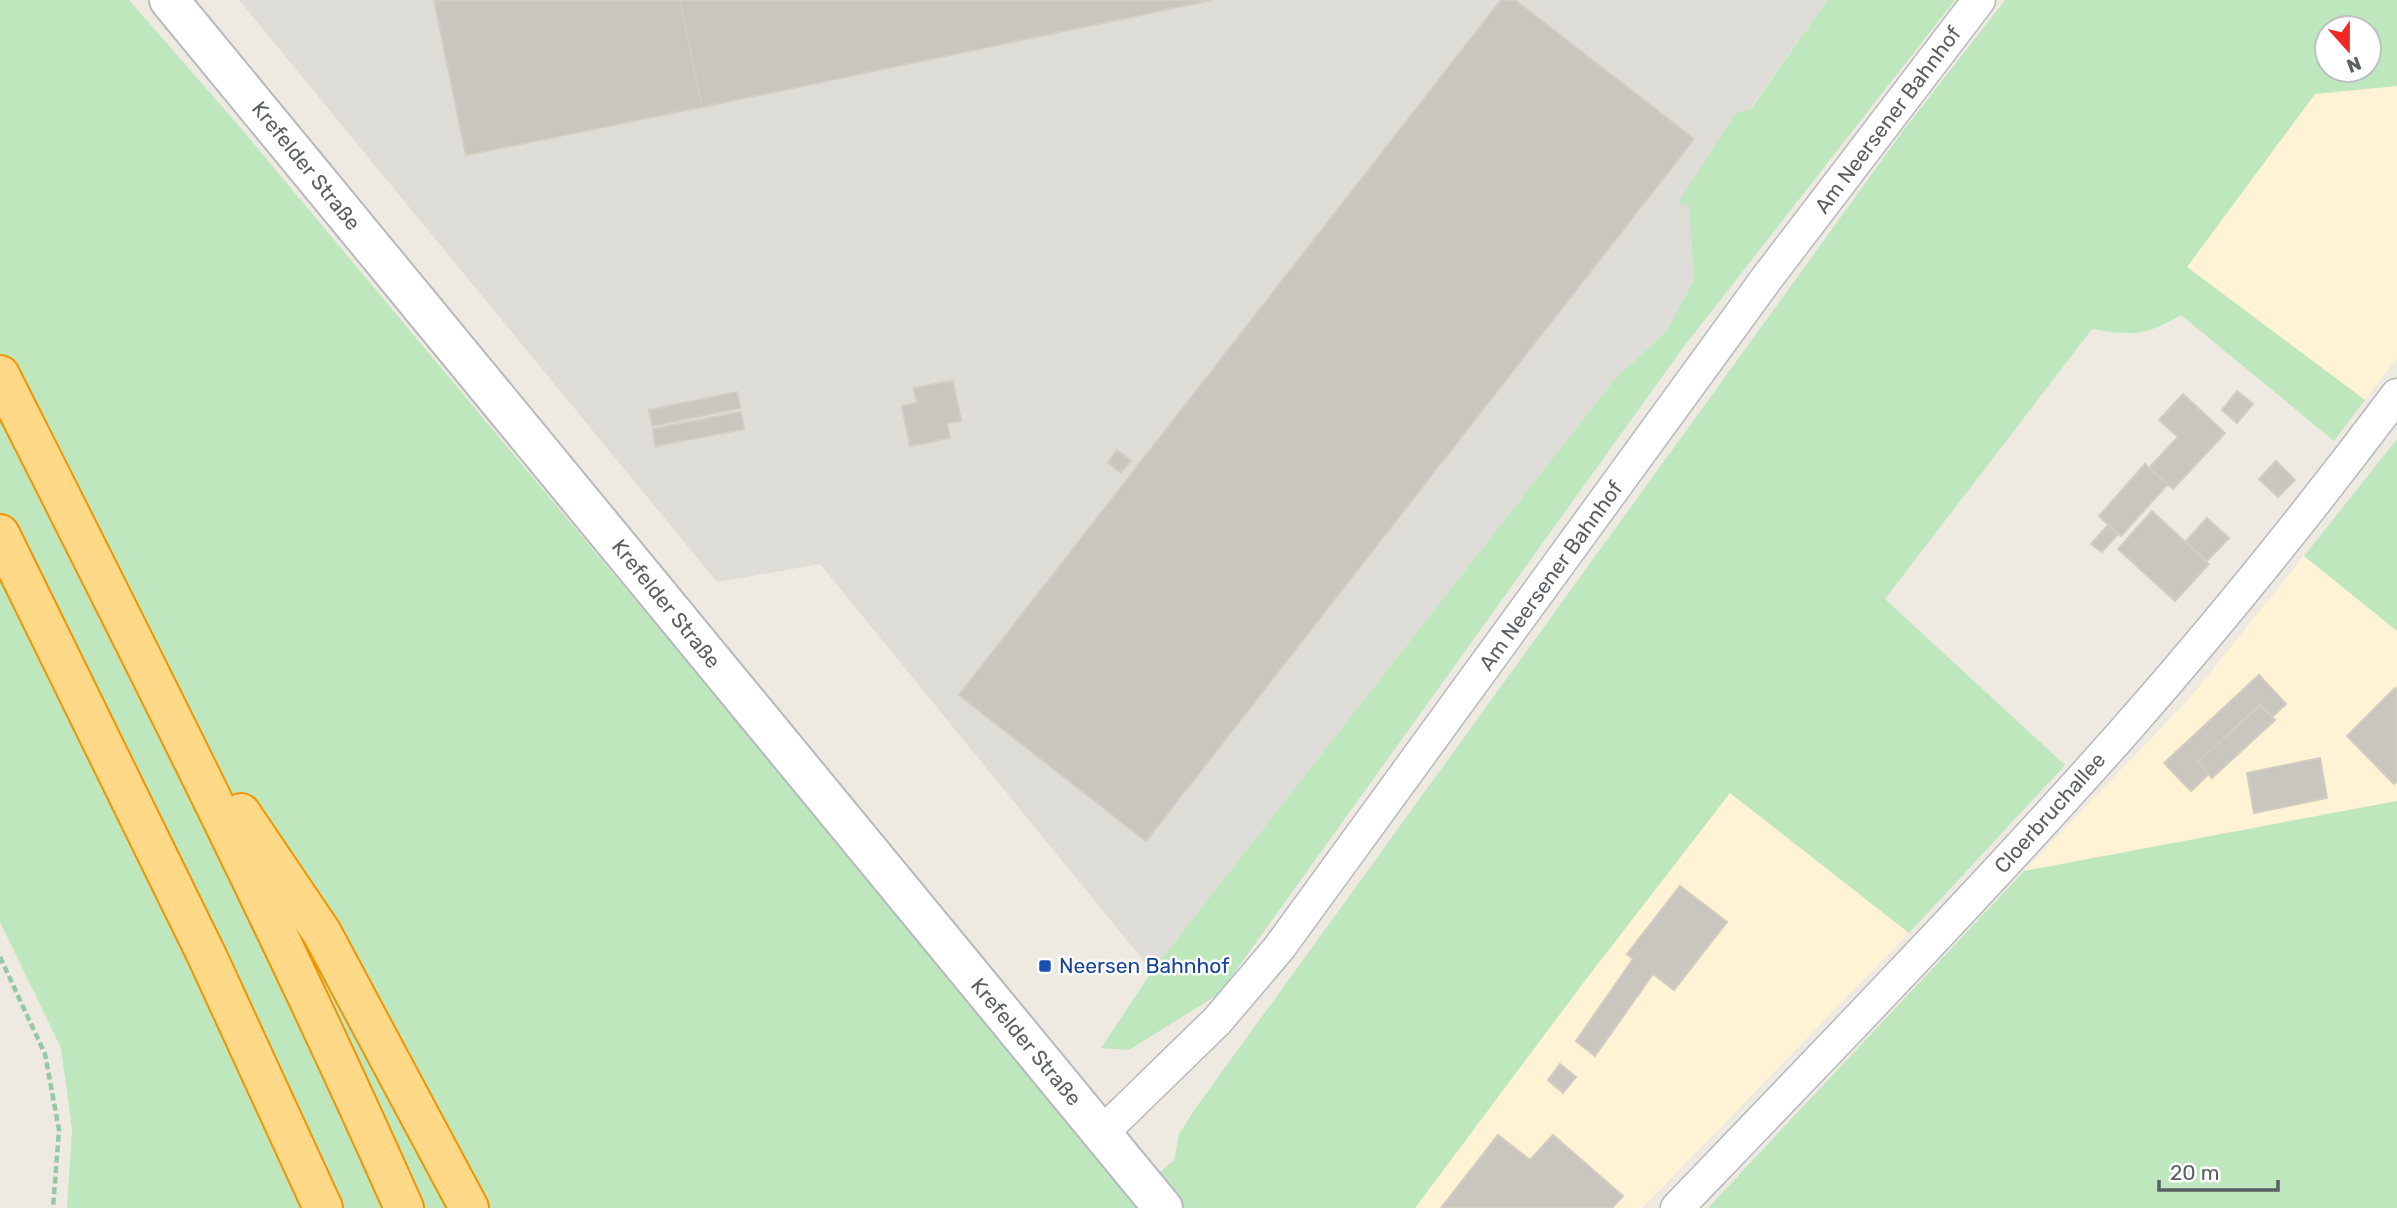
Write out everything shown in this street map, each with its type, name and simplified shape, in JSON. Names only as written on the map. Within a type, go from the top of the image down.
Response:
[{"type":"highway","points":[[0,376],[164,700],[290,958],[404,1208]]},
{"type":"highway","points":[[0,534],[197,934],[324,1208]]},
{"type":"highway","points":[[164,700],[322,933],[470,1208]]},
{"type":"street","name":"Krefelder Straße","points":[[169,0],[1163,1208]]},
{"type":"street","name":"Am Neersener Bahnhof","points":[[1102,1133],[1217,1021],[1286,940],[1767,278],[1979,0]]},
{"type":"street","name":"Cloerbruchallee","points":[[1677,1208],[1980,890],[2122,734],[2267,561],[2397,395]]},
{"type":"path","points":[[0,957],[45,1054],[60,1130],[53,1208]]},
{"type":"shaded area","points":[[239,0],[1827,0],[1679,203],[1689,204],[1694,280],[1667,330],[1614,380],[1152,971],[820,564],[717,582]]},
{"type":"shaded area","points":[[2397,86],[2397,358],[2365,400],[2187,267],[2315,94]]},
{"type":"shaded area","points":[[2304,556],[2397,631],[2397,801],[2024,871],[2189,699]]},
{"type":"shaded area","points":[[1730,793],[1909,933],[1642,1208],[1415,1208],[1587,978]]},
{"type":"green space","points":[[0,0],[129,0],[239,126],[1048,1094],[1135,1194],[1174,1160],[1179,1134],[1195,1109],[1903,131],[2005,0],[2397,0],[2397,86],[2315,94],[2187,267],[2365,400],[2334,441],[2181,315],[2148,331],[2118,333],[2092,329],[1885,599],[2065,765],[1909,933],[1730,793],[1415,1208],[67,1208],[72,1129],[61,1048],[0,922]]},
{"type":"green space","points":[[1827,0],[1955,0],[1682,349],[1219,994],[1129,1050],[1101,1048],[1152,971],[1614,380],[1667,330],[1694,280],[1689,205],[1678,203],[1736,113],[1751,109]]},
{"type":"green space","points":[[2397,439],[2397,631],[2304,556]]},
{"type":"green space","points":[[2397,801],[2397,1208],[1708,1208],[2024,871]]},
{"type":"building","points":[[434,0],[680,0],[702,107],[466,155]]},
{"type":"building","points":[[680,0],[1212,0],[702,107]]},
{"type":"building","points":[[1501,0],[1515,0],[1694,139],[1146,841],[959,695]]},
{"type":"building","points":[[953,381],[961,421],[947,423],[950,438],[910,446],[902,406],[917,403],[914,388]]},
{"type":"building","points":[[2237,391],[2253,404],[2237,423],[2222,410]]},
{"type":"building","points":[[737,392],[740,408],[652,426],[649,410]]},
{"type":"building","points":[[2183,394],[2225,433],[2173,489],[2149,468],[2178,437],[2159,420]]},
{"type":"building","points":[[741,412],[744,429],[655,446],[653,429]]},
{"type":"building","points":[[1117,450],[1131,461],[1121,473],[1108,463]]},
{"type":"building","points":[[2276,461],[2295,480],[2278,497],[2259,479]]},
{"type":"building","points":[[2145,464],[2167,485],[2121,536],[2099,516]]},
{"type":"building","points":[[2152,511],[2209,564],[2175,601],[2118,549]]},
{"type":"building","points":[[2207,518],[2229,538],[2207,561],[2185,542]]},
{"type":"building","points":[[2108,525],[2118,534],[2102,552],[2091,544]]},
{"type":"building","points":[[2259,675],[2286,704],[2272,717],[2260,705],[2198,762],[2209,774],[2191,791],[2164,763]]},
{"type":"building","points":[[2395,688],[2397,781],[2394,784],[2347,736]]},
{"type":"building","points":[[2260,705],[2275,720],[2212,778],[2198,762]]},
{"type":"building","points":[[2320,758],[2327,798],[2254,813],[2247,773]]},
{"type":"building","points":[[1680,886],[1727,922],[1674,990],[1653,974],[1595,1056],[1576,1041],[1633,959],[1627,954]]},
{"type":"building","points":[[1560,1064],[1576,1077],[1563,1093],[1548,1080]]},
{"type":"building","points":[[1498,1135],[1530,1160],[1553,1135],[1623,1196],[1612,1208],[1441,1208]]},
{"type":"place","name":"Neersen Bahnhof","points":[[1045,966]]}]
